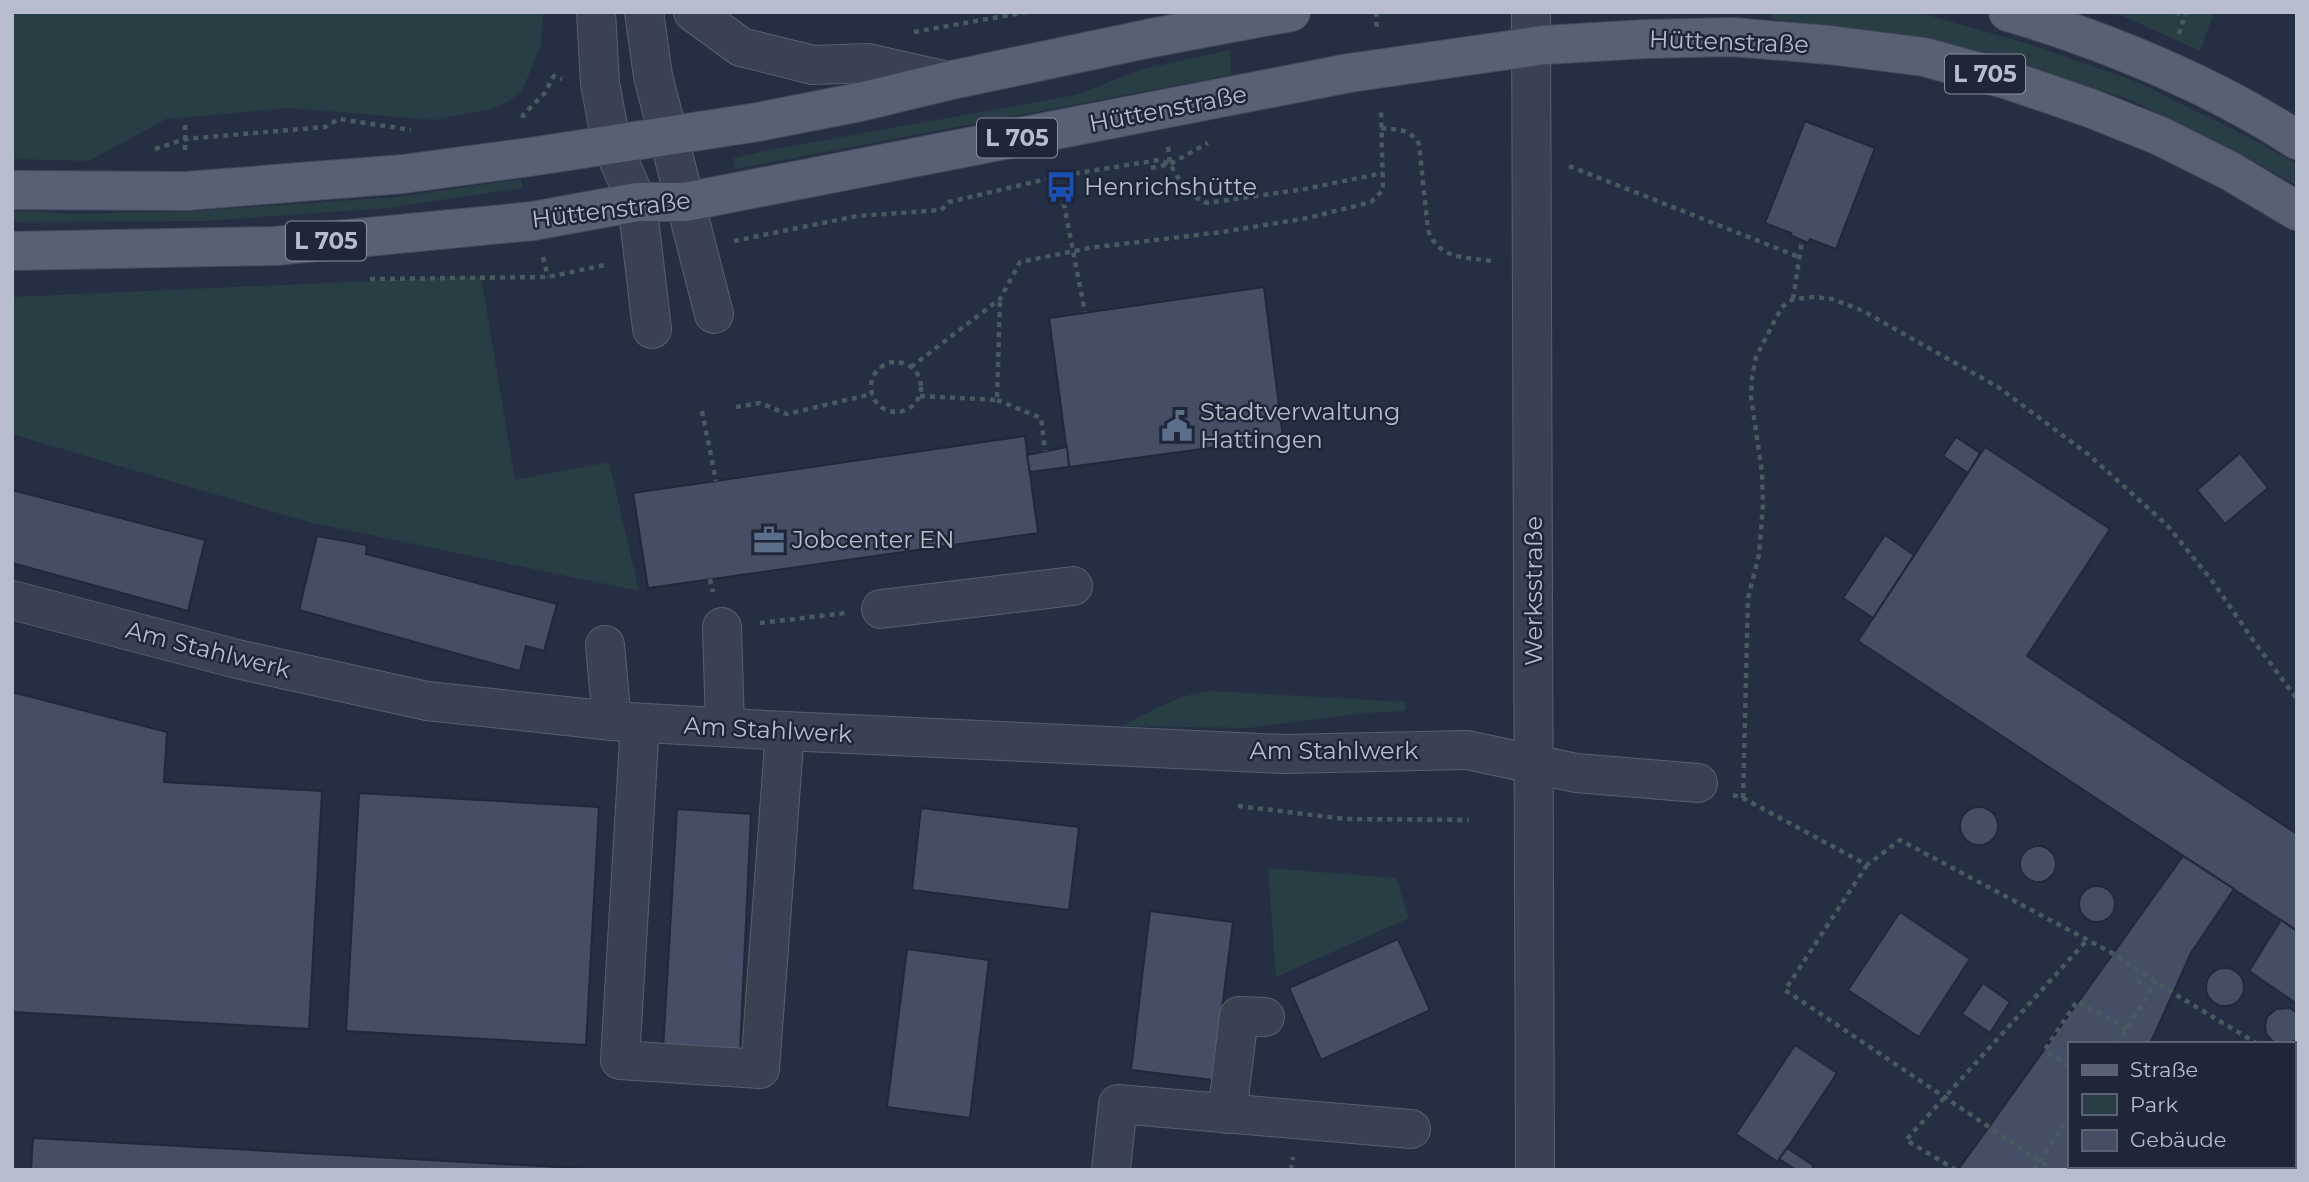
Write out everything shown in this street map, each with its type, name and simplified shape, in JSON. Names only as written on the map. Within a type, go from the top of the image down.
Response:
[{"type":"main road","points":[[12,190],[186,191],[403,174],[530,157],[783,117],[1151,38],[1291,12]]},
{"type":"main road","name":"L 705","points":[[2008,12],[2155,65],[2221,97],[2297,140]]},
{"type":"main road","name":"Hüttenstraße","points":[[12,251],[275,246],[533,221],[637,202],[685,202],[1349,73],[1544,45],[1732,37],[1924,57],[2008,80],[2160,136],[2297,211]]},
{"type":"street","points":[[596,12],[600,83],[611,143],[637,202],[652,329]]},
{"type":"street","points":[[643,12],[653,76],[714,314]]},
{"type":"street","points":[[693,12],[741,47],[813,65],[868,64],[947,81]]},
{"type":"street","name":"Werksstraße","points":[[1531,12],[1535,1170]]},
{"type":"street","points":[[881,609],[1073,586]]},
{"type":"street","name":"Am Stahlwerk","points":[[12,600],[237,659],[427,701],[626,722],[785,731],[1284,754],[1466,750],[1576,773],[1698,783]]},
{"type":"street","points":[[722,627],[725,727]]},
{"type":"street","points":[[605,645],[626,722],[620,1060],[760,1069],[785,731]]},
{"type":"street","points":[[1227,1114],[1239,1016],[1265,1017]]},
{"type":"street","points":[[1111,1170],[1118,1104],[1411,1129]]},
{"type":"path","points":[[2175,12],[2184,16]]},
{"type":"path","points":[[510,117],[523,115]]},
{"type":"path","points":[[152,150],[185,139],[325,127],[339,119],[408,130],[421,129]]},
{"type":"path","points":[[911,368],[1000,299],[1020,262],[1089,248],[1222,232],[1308,218],[1371,202],[1383,190],[1381,128],[1405,130],[1413,134],[1419,144],[1428,230],[1432,241],[1444,253],[1493,261]]},
{"type":"path","points":[[697,248],[857,216],[941,210],[949,202],[1059,176],[1159,160],[1170,164],[1187,193],[1207,203],[1305,189],[1383,173]]},
{"type":"path","points":[[1558,166],[1570,166],[1799,257]]},
{"type":"path","points":[[1061,187],[1085,312]]},
{"type":"path","points":[[1793,299],[1801,240]]},
{"type":"path","points":[[548,277],[645,256]]},
{"type":"path","points":[[997,400],[1000,299]]},
{"type":"path","points":[[1743,798],[1748,597],[1759,555],[1763,503],[1762,472],[1751,397],[1752,377],[1756,357],[1776,318],[1782,307],[1793,299],[1832,299],[1863,311],[1998,387],[2089,455],[2167,525],[2213,582],[2297,699]]},
{"type":"path","points":[[903,363],[911,368],[919,380],[919,396],[908,410],[894,412],[879,406],[872,394],[874,375],[886,364],[903,363]]},
{"type":"path","points":[[736,407],[761,403],[787,414],[872,394]]},
{"type":"path","points":[[919,396],[997,400],[1041,418],[1045,451]]},
{"type":"path","points":[[702,411],[716,481]]},
{"type":"path","points":[[710,579],[722,627],[881,609]]},
{"type":"path","points":[[1698,783],[1743,798],[1867,865]]},
{"type":"path","points":[[1238,806],[1346,819],[1469,820]]},
{"type":"path","points":[[2053,1170],[1785,990],[1867,865],[1900,840],[2087,940],[2255,1042]]},
{"type":"path","points":[[1956,1170],[1906,1140],[2087,940]]},
{"type":"path","points":[[2138,985],[2144,974]]},
{"type":"path","points":[[2118,1042],[2156,981]]},
{"type":"path","points":[[2068,1065],[2045,1050],[2077,1001],[2127,1029]]},
{"type":"path","points":[[2034,1170],[2068,1119]]},
{"type":"green space","points":[[12,12],[543,12],[541,45],[522,91],[508,102],[491,109],[434,120],[289,108],[166,119],[89,161],[12,159]]},
{"type":"green space","points":[[1772,12],[1917,12],[2029,44],[2137,82],[2245,135],[2297,164],[2297,186],[2131,100],[1999,58],[1899,35],[1772,19]]},
{"type":"green space","points":[[2114,12],[2214,12],[2200,51]]},
{"type":"green space","points":[[1230,50],[1231,75],[735,169],[733,163],[734,158],[763,151],[1076,95],[1143,69]]},
{"type":"green space","points":[[521,179],[522,188],[388,208],[206,221],[12,222],[12,210],[71,214],[192,211],[398,197]]},
{"type":"green space","points":[[481,276],[515,480],[609,462],[639,591],[308,522],[12,434],[12,297]]},
{"type":"green space","points":[[1213,691],[1406,702],[1405,711],[1366,713],[1249,728],[1123,726],[1177,699]]},
{"type":"green space","points":[[1268,868],[1396,878],[1409,918],[1276,977]]},
{"type":"building","points":[[1805,121],[1875,148],[1836,249],[1810,239],[1808,243],[1765,223]]},
{"type":"building","points":[[1264,287],[1283,438],[1069,467],[1049,318]]},
{"type":"building","points":[[1025,436],[1038,533],[648,588],[633,493]]},
{"type":"building","points":[[1956,437],[1980,453],[1968,473],[1943,456]]},
{"type":"building","points":[[1067,447],[1069,467],[1030,472],[1027,455]]},
{"type":"building","points":[[1985,447],[2110,529],[2027,656],[2297,834],[2297,931],[1858,641]]},
{"type":"building","points":[[2240,453],[2268,488],[2225,524],[2197,490]]},
{"type":"building","points":[[12,490],[205,540],[188,611],[12,563]]},
{"type":"building","points":[[1885,535],[1914,555],[1873,618],[1843,598]]},
{"type":"building","points":[[317,536],[367,545],[366,554],[557,604],[544,651],[526,646],[520,671],[299,610]]},
{"type":"building","points":[[12,692],[167,732],[164,782],[322,791],[309,1029],[12,1012]]},
{"type":"building","points":[[359,793],[599,807],[586,1045],[346,1031]]},
{"type":"building","points":[[1979,807],[1992,813],[1998,826],[1992,839],[1979,845],[1966,839],[1960,826],[1966,813]]},
{"type":"building","points":[[921,808],[1079,827],[1069,910],[912,890]]},
{"type":"building","points":[[677,809],[751,814],[740,1052],[663,1050]]},
{"type":"building","points":[[2038,846],[2051,851],[2056,864],[2051,877],[2038,882],[2025,877],[2020,864],[2025,851]]},
{"type":"building","points":[[2183,856],[2234,889],[2191,953],[2151,1042],[2068,1042],[2070,1170],[1958,1170]]},
{"type":"building","points":[[2097,886],[2110,891],[2115,904],[2110,917],[2097,922],[2084,917],[2079,904],[2084,891]]},
{"type":"building","points":[[1150,911],[1233,922],[1213,1080],[1131,1070]]},
{"type":"building","points":[[1900,912],[1970,959],[1919,1037],[1848,990]]},
{"type":"building","points":[[2281,920],[2297,931],[2297,1004],[2249,971]]},
{"type":"building","points":[[1398,939],[1430,1010],[1321,1060],[1289,988]]},
{"type":"building","points":[[907,949],[989,960],[970,1118],[887,1107]]},
{"type":"building","points":[[2225,968],[2238,974],[2244,987],[2238,1000],[2225,1006],[2212,1000],[2206,987],[2212,974]]},
{"type":"building","points":[[1983,983],[2010,1002],[1990,1033],[1962,1014]]},
{"type":"building","points":[[2290,1008],[2297,1013],[2297,1039],[2292,1042],[2274,1042],[2266,1033],[2267,1017],[2276,1009]]},
{"type":"building","points":[[1795,1045],[1837,1073],[1778,1162],[1736,1134]]},
{"type":"building","points":[[33,1138],[611,1170],[31,1170]]},
{"type":"building","points":[[1787,1148],[1814,1166],[1811,1170],[1796,1170],[1779,1159]]},
{"type":"building","points":[[2197,1168],[2235,1168],[2234,1170]]},
{"type":"place","name":"Henrichshütte","points":[[1061,187]]},
{"type":"place","name":"Stadtverwaltung Hattingen","points":[[1177,426]]},
{"type":"place","name":"Jobcenter EN","points":[[769,540]]}]
